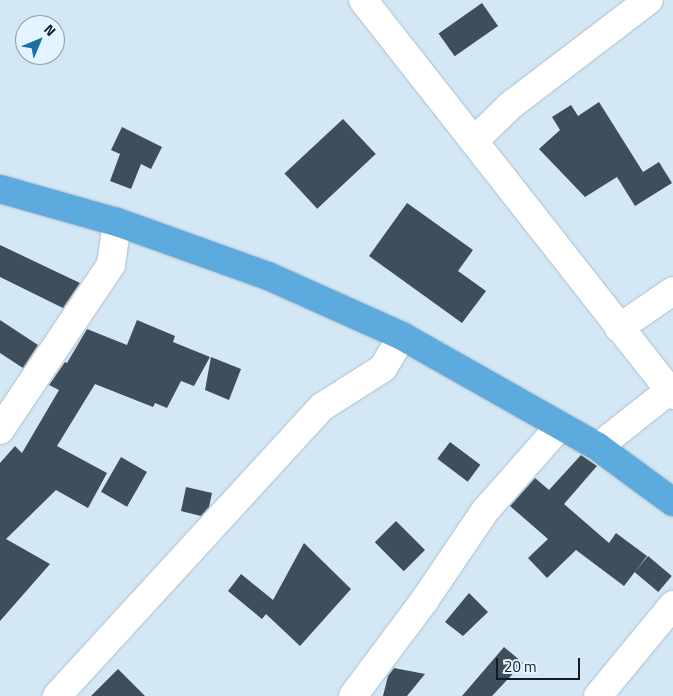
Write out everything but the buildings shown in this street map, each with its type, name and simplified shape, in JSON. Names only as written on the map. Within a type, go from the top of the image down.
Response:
[{"type":"highway","points":[[0,189],[118,222],[268,276],[402,336],[598,447],[673,502]]},
{"type":"street","points":[[363,0],[475,140],[619,328],[671,392],[598,447]]},
{"type":"street","points":[[475,140],[511,105],[649,0]]},
{"type":"street","points":[[0,430],[111,265],[118,222]]},
{"type":"street","points":[[619,328],[673,291]]},
{"type":"street","points":[[57,696],[322,407],[383,368],[402,336]]},
{"type":"street","points":[[353,696],[424,601],[485,511],[560,426]]},
{"type":"street","points":[[598,696],[673,605]]}]
